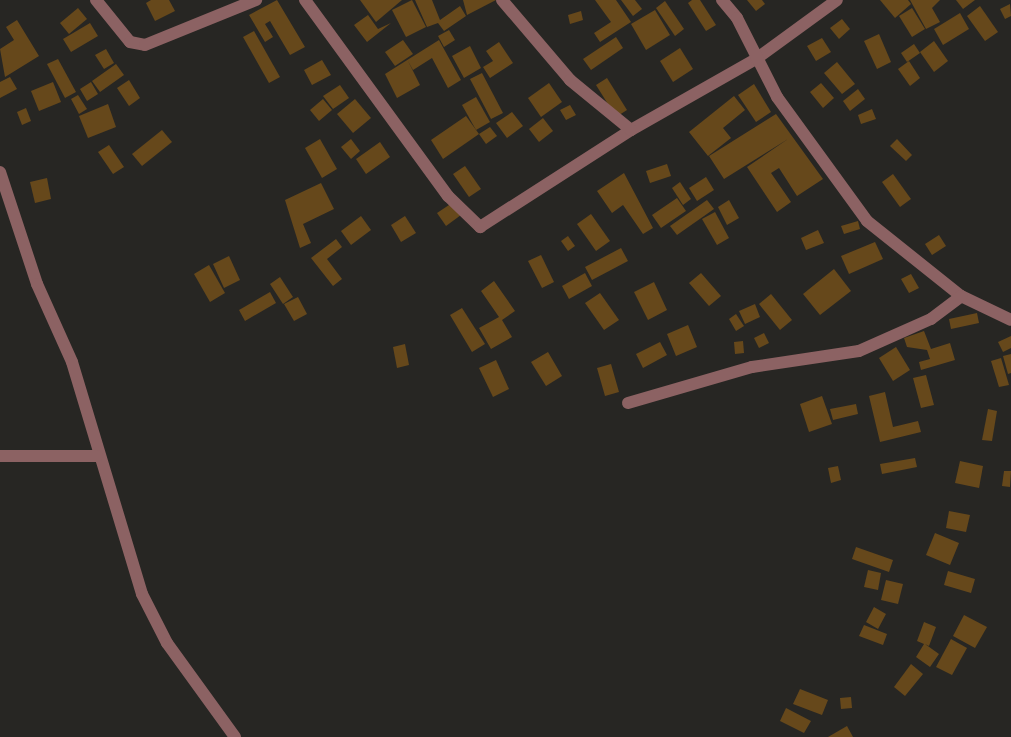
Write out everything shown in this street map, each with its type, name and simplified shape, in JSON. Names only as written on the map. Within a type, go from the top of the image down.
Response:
[{"type":"street","points":[[96,0],[130,42],[145,45],[256,0]]},
{"type":"street","points":[[305,0],[448,196],[480,227],[631,130],[756,59],[837,0]]},
{"type":"street","points":[[502,0],[570,80],[631,130]]},
{"type":"street","points":[[722,0],[737,18],[756,59],[867,221],[961,296],[1011,320]]},
{"type":"street","points":[[0,172],[34,274],[72,362],[97,456],[151,612],[235,737]]},
{"type":"street","points":[[628,403],[752,367],[859,351],[931,320],[961,296]]},
{"type":"street","points":[[0,456],[97,456]]},
{"type":"building","points":[[151,0],[169,0],[175,11],[155,21],[146,3]]},
{"type":"building","points":[[277,0],[305,47],[290,55],[270,21],[265,24],[273,37],[265,42],[249,15]]},
{"type":"building","points":[[360,0],[402,0],[376,22]]},
{"type":"building","points":[[412,0],[426,27],[406,37],[392,10]]},
{"type":"building","points":[[415,0],[432,0],[440,20],[460,6],[466,16],[444,31],[438,23],[427,27]]},
{"type":"building","points":[[463,0],[496,0],[467,15]]},
{"type":"building","points":[[595,0],[616,0],[631,22],[600,42],[594,33],[611,22]]},
{"type":"building","points":[[621,0],[635,0],[642,9],[633,16]]},
{"type":"building","points":[[692,0],[700,0],[716,25],[706,31],[688,3]]},
{"type":"building","points":[[747,0],[762,0],[765,4],[756,11]]},
{"type":"building","points":[[880,0],[908,0],[911,4],[895,18]]},
{"type":"building","points":[[910,0],[940,0],[932,8],[940,22],[926,29]]},
{"type":"building","points":[[956,0],[975,0],[963,9]]},
{"type":"building","points":[[665,1],[684,29],[675,36],[656,8]]},
{"type":"building","points":[[1010,4],[1011,16],[1005,19],[1000,9]]},
{"type":"building","points":[[980,6],[998,32],[985,41],[967,16]]},
{"type":"building","points":[[78,8],[87,19],[69,34],[60,23]]},
{"type":"building","points":[[912,8],[925,29],[912,37],[899,16]]},
{"type":"building","points":[[655,10],[670,35],[646,50],[631,24]]},
{"type":"building","points":[[581,11],[583,20],[570,24],[568,15]]},
{"type":"building","points":[[960,13],[969,29],[943,45],[934,29]]},
{"type":"building","points":[[368,15],[378,29],[391,23],[367,42],[354,25]]},
{"type":"building","points":[[842,19],[850,29],[839,39],[830,28]]},
{"type":"building","points":[[17,20],[39,56],[5,77],[0,49],[14,40],[6,27]]},
{"type":"building","points":[[90,23],[98,36],[71,52],[63,39]]},
{"type":"building","points":[[449,30],[455,40],[444,47],[438,36]]},
{"type":"building","points":[[254,31],[280,77],[269,83],[243,37]]},
{"type":"building","points":[[879,34],[891,62],[877,69],[864,41]]},
{"type":"building","points":[[616,37],[623,48],[591,70],[583,59]]},
{"type":"building","points":[[822,38],[831,52],[816,61],[807,46]]},
{"type":"building","points":[[403,40],[413,54],[395,66],[385,52]]},
{"type":"building","points":[[439,40],[461,80],[448,88],[432,58],[413,70],[408,61],[420,85],[397,98],[385,74]]},
{"type":"building","points":[[934,41],[948,61],[934,72],[920,52]]},
{"type":"building","points":[[499,42],[513,63],[490,78],[483,67],[493,61],[486,51]]},
{"type":"building","points":[[914,44],[920,53],[907,62],[901,53]]},
{"type":"building","points":[[470,46],[481,68],[464,78],[452,56]]},
{"type":"building","points":[[680,48],[693,69],[673,82],[660,61]]},
{"type":"building","points":[[106,49],[114,63],[104,69],[95,55]]},
{"type":"building","points":[[58,59],[76,92],[65,98],[47,64]]},
{"type":"building","points":[[322,60],[331,75],[312,85],[304,70]]},
{"type":"building","points":[[909,61],[920,78],[910,86],[898,69]]},
{"type":"building","points":[[837,62],[855,84],[842,94],[824,73]]},
{"type":"building","points":[[116,64],[124,75],[100,92],[92,81]]},
{"type":"building","points":[[482,73],[503,113],[491,119],[470,79]]},
{"type":"building","points":[[10,77],[17,89],[0,98],[0,82]]},
{"type":"building","points":[[607,78],[627,110],[616,117],[596,85]]},
{"type":"building","points":[[129,80],[140,98],[129,106],[117,88]]},
{"type":"building","points":[[53,82],[61,102],[39,111],[31,91]]},
{"type":"building","points":[[91,82],[98,94],[87,101],[80,89]]},
{"type":"building","points":[[549,83],[562,102],[541,117],[528,98]]},
{"type":"building","points":[[821,83],[834,98],[823,108],[810,92]]},
{"type":"building","points":[[754,84],[771,112],[756,122],[738,95]]},
{"type":"building","points":[[340,85],[349,98],[333,109],[323,96]]},
{"type":"building","points":[[858,89],[865,99],[850,111],[843,101]]},
{"type":"building","points":[[78,95],[87,109],[79,114],[71,99]]},
{"type":"building","points":[[734,96],[745,110],[723,128],[731,138],[708,156],[689,132]]},
{"type":"building","points":[[476,97],[490,122],[476,130],[462,105]]},
{"type":"building","points":[[323,99],[332,110],[319,121],[310,110]]},
{"type":"building","points":[[355,99],[371,118],[353,133],[337,114]]},
{"type":"building","points":[[108,104],[116,127],[88,138],[79,116]]},
{"type":"building","points":[[570,105],[576,115],[566,120],[560,110]]},
{"type":"building","points":[[26,108],[31,121],[22,125],[17,112]]},
{"type":"building","points":[[872,109],[876,119],[861,124],[858,115]]},
{"type":"building","points":[[512,112],[523,126],[507,138],[496,123]]},
{"type":"building","points":[[776,114],[823,179],[797,196],[779,168],[771,173],[791,202],[777,212],[747,167],[788,139],[724,179],[709,156]]},
{"type":"building","points":[[466,116],[479,134],[443,159],[431,140]]},
{"type":"building","points":[[543,118],[553,131],[539,142],[529,129]]},
{"type":"building","points":[[490,127],[497,136],[486,144],[479,134]]},
{"type":"building","points":[[162,130],[172,142],[142,166],[132,154]]},
{"type":"building","points":[[320,139],[337,169],[322,178],[305,148]]},
{"type":"building","points":[[351,139],[360,151],[351,159],[341,147]]},
{"type":"building","points":[[897,139],[912,155],[906,161],[890,146]]},
{"type":"building","points":[[380,142],[390,157],[366,174],[356,159]]},
{"type":"building","points":[[109,145],[124,167],[113,174],[98,152]]},
{"type":"building","points":[[667,164],[671,176],[650,183],[646,171]]},
{"type":"building","points":[[465,166],[481,189],[469,197],[453,174]]},
{"type":"building","points":[[624,173],[653,228],[643,234],[623,205],[612,213],[597,191]]},
{"type":"building","points":[[893,174],[911,199],[900,207],[882,182]]},
{"type":"building","points":[[706,177],[714,190],[697,201],[689,188]]},
{"type":"building","points":[[47,178],[51,199],[35,203],[30,182]]},
{"type":"building","points":[[680,182],[691,199],[683,205],[672,188]]},
{"type":"building","points":[[321,183],[334,209],[303,224],[311,243],[300,248],[285,200]]},
{"type":"building","points":[[677,198],[686,211],[661,228],[652,215]]},
{"type":"building","points":[[707,200],[714,209],[677,235],[670,226]]},
{"type":"building","points":[[729,200],[739,218],[727,225],[718,207]]},
{"type":"building","points":[[452,203],[461,215],[446,226],[437,213]]},
{"type":"building","points":[[715,212],[729,238],[717,245],[702,219]]},
{"type":"building","points":[[591,214],[610,241],[596,251],[577,224]]},
{"type":"building","points":[[361,216],[371,230],[351,245],[341,231]]},
{"type":"building","points":[[405,216],[416,233],[401,242],[391,225]]},
{"type":"building","points":[[858,221],[860,229],[844,234],[841,226]]},
{"type":"building","points":[[818,230],[824,243],[806,250],[801,238]]},
{"type":"building","points":[[939,235],[946,246],[932,255],[925,244]]},
{"type":"building","points":[[568,236],[575,246],[568,251],[561,241]]},
{"type":"building","points":[[336,239],[342,247],[327,259],[342,279],[333,286],[311,258]]},
{"type":"building","points":[[875,242],[883,259],[849,274],[841,256]]},
{"type":"building","points":[[621,248],[628,261],[592,280],[585,267]]},
{"type":"building","points":[[541,255],[554,282],[542,288],[528,261]]},
{"type":"building","points":[[229,256],[240,280],[224,288],[213,264]]},
{"type":"building","points":[[209,265],[225,293],[210,302],[194,274]]},
{"type":"building","points":[[834,269],[851,291],[820,315],[803,294]]},
{"type":"building","points":[[585,273],[592,286],[569,299],[562,286]]},
{"type":"building","points":[[701,273],[721,296],[709,306],[689,283]]},
{"type":"building","points":[[911,274],[919,288],[909,293],[901,279]]},
{"type":"building","points":[[280,277],[293,297],[283,304],[270,284]]},
{"type":"building","points":[[494,281],[515,311],[502,320],[512,337],[491,349],[479,328],[499,317],[481,291]]},
{"type":"building","points":[[654,282],[667,310],[648,320],[634,292]]},
{"type":"building","points":[[270,292],[276,303],[245,321],[239,310]]},
{"type":"building","points":[[600,293],[619,320],[604,330],[585,303]]},
{"type":"building","points":[[771,294],[792,320],[780,330],[759,304]]},
{"type":"building","points":[[298,297],[307,314],[294,321],[284,304]]},
{"type":"building","points":[[755,304],[760,317],[745,324],[739,311]]},
{"type":"building","points":[[462,308],[485,344],[472,352],[450,315]]},
{"type":"building","points":[[977,313],[979,323],[951,329],[949,319]]},
{"type":"building","points":[[736,314],[744,326],[736,331],[729,319]]},
{"type":"building","points":[[688,325],[697,347],[676,356],[667,334]]},
{"type":"building","points":[[924,331],[931,349],[950,343],[955,360],[921,370],[919,362],[930,359],[927,350],[907,347],[904,338]]},
{"type":"building","points":[[764,333],[769,343],[759,348],[754,338]]},
{"type":"building","points":[[1011,336],[1011,348],[1003,352],[998,342]]},
{"type":"building","points":[[743,341],[744,353],[735,354],[734,342]]},
{"type":"building","points":[[660,342],[667,355],[643,368],[636,354]]},
{"type":"building","points":[[405,344],[409,365],[397,368],[393,347]]},
{"type":"building","points":[[896,347],[910,370],[893,381],[879,358]]},
{"type":"building","points":[[548,352],[562,376],[546,386],[531,362]]},
{"type":"building","points":[[1011,354],[1011,373],[1008,374],[1003,356]]},
{"type":"building","points":[[1001,358],[1009,385],[999,387],[991,361]]},
{"type":"building","points":[[496,360],[509,389],[493,397],[479,368]]},
{"type":"building","points":[[611,364],[619,392],[605,396],[597,368]]},
{"type":"building","points":[[926,375],[934,405],[921,408],[913,378]]},
{"type":"building","points":[[885,392],[893,427],[918,421],[921,432],[880,442],[869,396]]},
{"type":"building","points":[[822,396],[832,424],[809,432],[800,404]]},
{"type":"building","points":[[856,404],[858,414],[833,420],[830,409]]},
{"type":"building","points":[[988,409],[997,411],[992,441],[982,440]]},
{"type":"building","points":[[915,458],[917,467],[882,474],[880,464]]},
{"type":"building","points":[[960,461],[983,466],[979,488],[955,483]]},
{"type":"building","points":[[838,466],[841,480],[831,483],[828,468]]},
{"type":"building","points":[[1004,471],[1011,471],[1010,487],[1002,486]]},
{"type":"building","points":[[949,511],[970,515],[966,532],[946,528]]},
{"type":"building","points":[[935,533],[959,543],[950,565],[926,555]]},
{"type":"building","points":[[856,547],[893,560],[889,572],[852,559]]},
{"type":"building","points":[[868,570],[881,573],[878,590],[864,587]]},
{"type":"building","points":[[948,571],[975,579],[971,593],[944,585]]},
{"type":"building","points":[[886,580],[903,584],[898,604],[881,600]]},
{"type":"building","points":[[874,607],[886,614],[878,629],[866,622]]},
{"type":"building","points":[[964,615],[987,627],[975,648],[953,636]]},
{"type":"building","points":[[924,622],[936,627],[929,646],[925,644],[939,654],[930,667],[916,657],[924,644],[917,641]]},
{"type":"building","points":[[864,625],[887,634],[883,645],[859,636]]},
{"type":"building","points":[[951,639],[967,648],[952,675],[936,667]]},
{"type":"building","points":[[911,664],[923,674],[905,696],[894,687]]},
{"type":"building","points":[[800,689],[828,700],[822,715],[793,704]]},
{"type":"building","points":[[851,697],[852,708],[841,709],[840,698]]},
{"type":"building","points":[[786,708],[811,721],[804,733],[780,721]]},
{"type":"building","points":[[847,726],[853,737],[828,737]]}]
